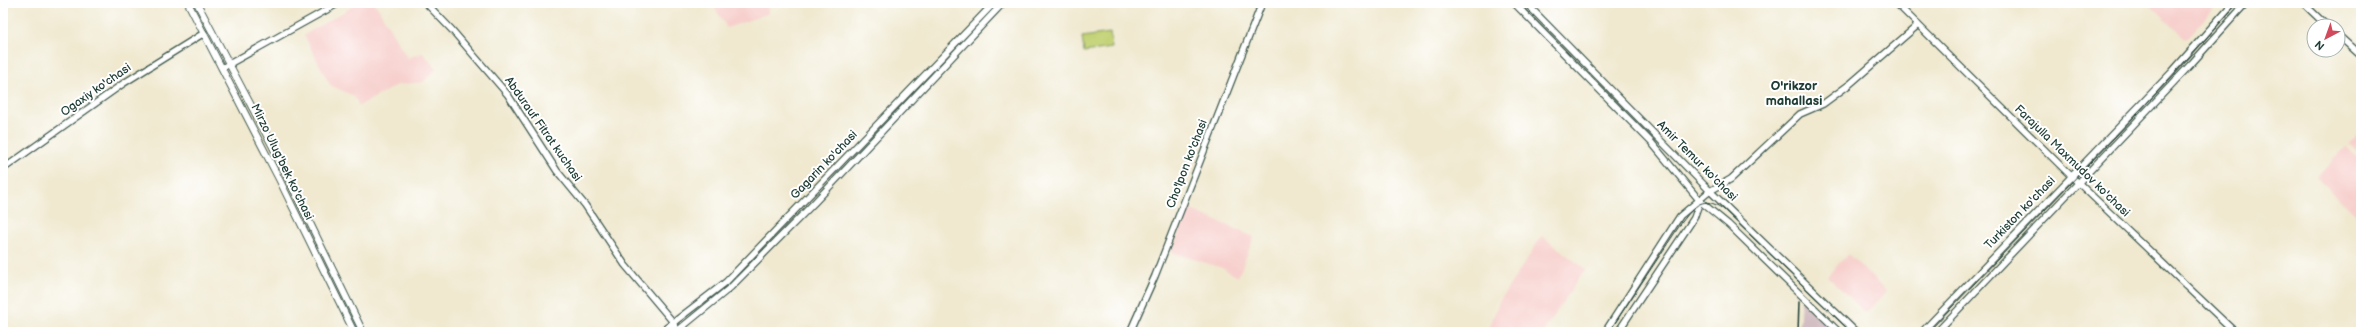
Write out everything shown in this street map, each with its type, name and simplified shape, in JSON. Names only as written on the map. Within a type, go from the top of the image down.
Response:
[{"type":"main road","name":"Mirzo Ulug'bek ko'chasi","points":[[188,3],[354,332]]},
{"type":"main road","name":"Mirzo Ulug'bek ko'chasi","points":[[198,3],[230,63],[363,332]]},
{"type":"main road","points":[[222,68],[339,3]]},
{"type":"main road","name":"Abdurauf Fitrat kuchasi","points":[[426,3],[505,91],[522,113],[557,171],[589,211],[625,264],[673,322],[676,332]]},
{"type":"main road","name":"Gagarin ko'chasi","points":[[661,332],[726,282],[994,3]]},
{"type":"main road","name":"Gagarin ko'chasi","points":[[676,332],[731,287],[814,203],[1002,3]]},
{"type":"main road","name":"Cho'lpon ko'chasi","points":[[1130,332],[1155,276],[1262,3]]},
{"type":"main road","name":"Amir Temur ko'chasi","points":[[1514,3],[1651,142],[1700,201],[1728,224],[1839,332]]},
{"type":"main road","name":"Amir Temur ko'chasi","points":[[1526,3],[1710,191],[1856,332]]},
{"type":"main road","name":"Farajulla Maxmudov ko'chasi","points":[[1896,3],[2079,184],[2235,332]]},
{"type":"main road","name":"Turkiston ko'chasi","points":[[1922,332],[2171,73],[2232,3]]},
{"type":"main road","name":"Turkiston ko'chasi","points":[[1937,332],[2079,184],[2246,3]]},
{"type":"main road","points":[[2303,3],[2319,18]]},
{"type":"main road","points":[[1605,332],[1680,216],[1700,201],[1710,191],[1731,179],[1800,114],[1828,100],[1850,84],[1918,25]]},
{"type":"main road","name":"Ogaxiy ko'chasi","points":[[3,169],[124,83],[204,33]]},
{"type":"main road","points":[[2346,43],[2361,56]]},
{"type":"main road","points":[[1618,332],[1694,218],[1700,201]]},
{"type":"shaded area","points":[[359,3],[375,3],[407,58],[423,53],[436,69],[423,82],[397,85],[359,106],[354,96],[330,85],[304,35]]},
{"type":"shaded area","points":[[712,3],[766,3],[769,13],[727,28]]},
{"type":"shaded area","points":[[2148,3],[2219,3],[2186,39]]},
{"type":"shaded area","points":[[2361,131],[2361,155],[2349,144]]},
{"type":"shaded area","points":[[2346,147],[2361,160],[2361,220],[2317,177]]},
{"type":"shaded area","points":[[1189,209],[1254,237],[1238,277],[1222,268],[1171,252]]},
{"type":"shaded area","points":[[1542,236],[1585,269],[1543,332],[1488,332],[1499,302]]},
{"type":"shaded area","points":[[1848,254],[1886,291],[1866,313],[1827,276]]},
{"type":"shaded area","points":[[1801,300],[1818,315],[1834,332],[1799,332]]},
{"type":"green space","points":[[1110,33],[1112,48],[1084,52],[1082,37]]},
{"type":"tram line","points":[[1928,332],[2137,114],[2238,3]]},
{"type":"tram line","points":[[1609,332],[1682,222],[1695,207],[1705,202],[1723,209],[1851,332]]},
{"type":"railway","points":[[1798,332],[1799,302]]},
{"type":"district","name":"O'rikzor mahallasi","points":[[1794,94]]}]
